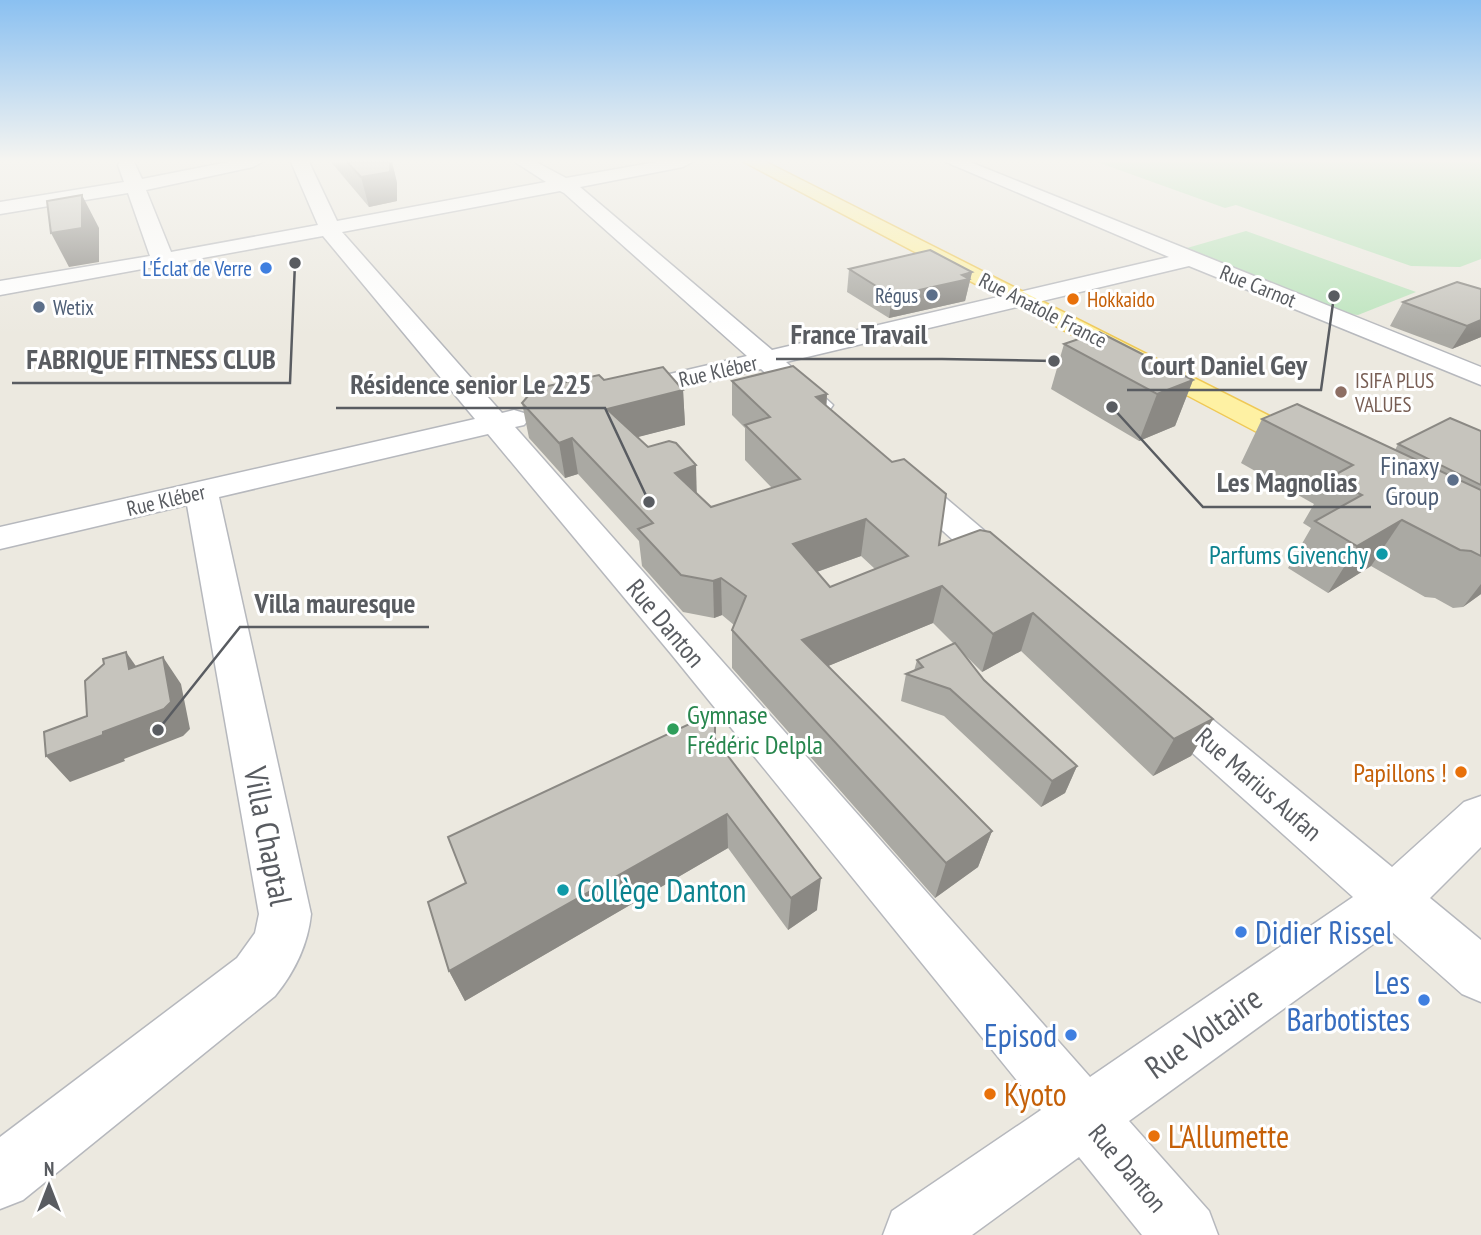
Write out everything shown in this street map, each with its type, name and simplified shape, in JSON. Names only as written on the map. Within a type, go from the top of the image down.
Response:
[{"type":"main road","name":"Rue Anatole France","points":[[866,220],[1333,460]]},
{"type":"street","points":[[148,220],[163,260]]},
{"type":"street","name":"Rue Danton","points":[[325,220],[329,229],[1185,1235]]},
{"type":"street","points":[[0,288],[379,220]]},
{"type":"street","points":[[605,220],[846,428]]},
{"type":"street","name":"Rue Carnot","points":[[1095,220],[1481,377]]},
{"type":"street","name":"Rue Kléber","points":[[594,400],[1191,259]]},
{"type":"street","name":"Rue Kléber","points":[[0,538],[542,412]]},
{"type":"street","points":[[876,455],[1029,587]]},
{"type":"street","name":"Villa Chaptal","points":[[0,1177],[256,977],[269,963],[284,933],[285,914],[201,492]]},
{"type":"street","name":"Rue Marius Aufan","points":[[1143,685],[1481,975]]},
{"type":"street","name":"Rue Voltaire","points":[[916,1235],[1393,899],[1481,816]]},
{"type":"green space","points":[[1278,220],[1481,220],[1481,259],[1460,267],[1411,266]]},
{"type":"green space","points":[[1246,231],[1416,292],[1358,315],[1348,314],[1187,248]]},
{"type":"building","points":[[49,220],[82,220],[82,228],[51,233]]},
{"type":"building","points":[[930,250],[972,272],[962,275],[969,279],[892,296],[849,269]]},
{"type":"building","points":[[1457,282],[1481,289],[1481,320],[1467,326],[1403,302]]},
{"type":"building","points":[[1099,332],[1193,380],[1157,394],[1064,344]]},
{"type":"building","points":[[793,366],[827,394],[816,397],[892,462],[904,459],[946,494],[939,545],[980,530],[990,532],[1213,719],[1174,739],[1033,613],[993,634],[942,586],[802,640],[992,831],[946,863],[732,630],[746,596],[721,578],[713,581],[681,575],[638,529],[653,523],[572,438],[559,443],[522,403],[534,389],[599,375],[604,380],[663,367],[683,390],[607,409],[648,447],[669,441],[676,443],[696,465],[675,473],[711,507],[800,479],[745,425],[770,417],[732,381]],"holes":[[[866,519],[908,556],[830,587],[793,544]]]},
{"type":"building","points":[[1297,404],[1481,490],[1481,556],[1460,550],[1402,520],[1357,546],[1315,521],[1362,495],[1329,478],[1353,465],[1262,419]]},
{"type":"building","points":[[1450,418],[1481,431],[1481,485],[1398,444]]},
{"type":"building","points":[[955,643],[984,680],[1077,766],[1052,781],[950,689],[906,674],[923,667],[917,660]]},
{"type":"building","points":[[126,652],[129,669],[163,657],[171,702],[164,709],[46,756],[44,732],[87,716],[85,681],[104,664],[103,659]]},
{"type":"building","name":"Collège Danton","points":[[715,712],[715,739],[821,878],[791,898],[727,814],[449,971],[428,902],[466,883],[448,837]]},
{"type":"place","name":"FABRIQUE FITNESS CLUB","points":[[295,263]]},
{"type":"place","name":"L'Éclat de Verre","points":[[266,268]]},
{"type":"place","name":"Régus","points":[[932,295]]},
{"type":"place","name":"Court Daniel Gey","points":[[1334,296]]},
{"type":"place","name":"Hokkaido","points":[[1073,299]]},
{"type":"place","name":"Wetix","points":[[39,307]]},
{"type":"place","name":"France Travail","points":[[1054,361]]},
{"type":"place","name":"ISIFA PLUS VALUES","points":[[1341,392]]},
{"type":"place","name":"Les Magnolias","points":[[1112,407]]},
{"type":"place","name":"Finaxy Group","points":[[1453,480]]},
{"type":"place","name":"Résidence senior Le 225","points":[[649,502]]},
{"type":"place","name":"Parfums Givenchy","points":[[1382,554]]},
{"type":"place","name":"Gymnase Frédéric Delpla","points":[[673,729]]},
{"type":"place","name":"Villa mauresque","points":[[158,730]]},
{"type":"place","name":"Papillons !","points":[[1461,772]]},
{"type":"place","name":"Collège Danton","points":[[563,890]]},
{"type":"place","name":"Didier Rissel","points":[[1241,932]]},
{"type":"place","name":"Les Barbotistes","points":[[1424,1000]]},
{"type":"place","name":"Episod","points":[[1071,1035]]},
{"type":"place","name":"Kyoto","points":[[990,1094]]},
{"type":"place","name":"L'Allumette","points":[[1154,1136]]}]
